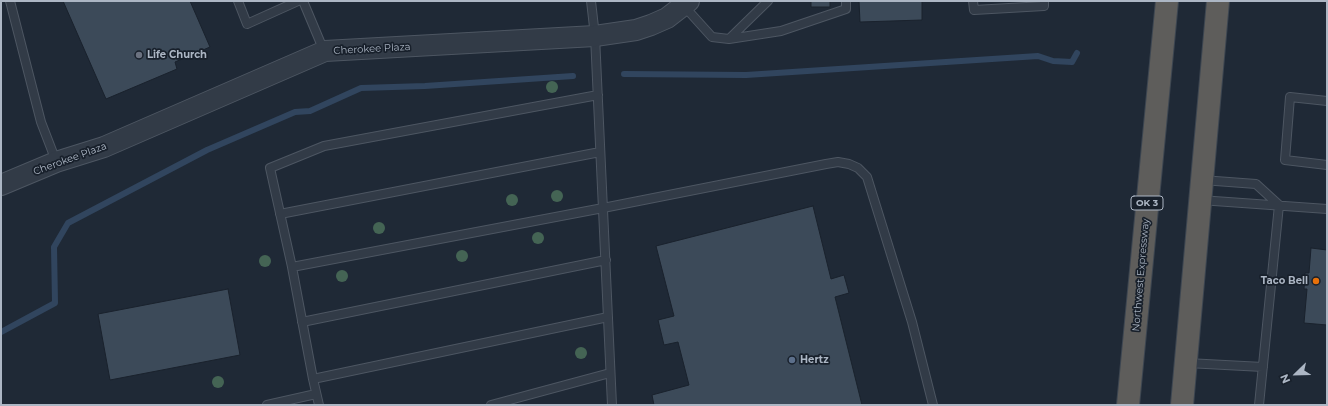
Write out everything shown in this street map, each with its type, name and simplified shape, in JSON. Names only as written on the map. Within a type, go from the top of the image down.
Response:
[{"type":"highway","name":"Northwest Expressway","points":[[1128,405],[1167,1]]},
{"type":"highway","points":[[1182,405],[1218,1]]},
{"type":"street","name":"Cherokee Plaza","points":[[1,185],[56,162],[104,147],[325,51],[595,36],[636,30],[651,25],[667,18],[687,3]]},
{"type":"lane","points":[[10,1],[41,122],[56,162]]},
{"type":"lane","points":[[238,1],[247,24],[298,1]]},
{"type":"lane","points":[[303,1],[325,51]]},
{"type":"lane","points":[[591,1],[595,36],[612,405]]},
{"type":"lane","points":[[729,39],[768,1]]},
{"type":"lane","points":[[687,3],[712,37],[729,39],[781,31],[846,9],[846,1]]},
{"type":"lane","points":[[973,1],[974,10],[1044,6],[1044,1]]},
{"type":"lane","points":[[319,405],[292,267],[270,168],[324,146],[598,94]]},
{"type":"lane","points":[[1327,101],[1290,97],[1285,160],[1327,165]]},
{"type":"lane","points":[[280,214],[600,152]]},
{"type":"lane","points":[[292,267],[826,164],[838,162],[843,163],[858,168],[867,177],[912,322],[933,405]]},
{"type":"lane","points":[[1200,190],[1256,184],[1279,205]]},
{"type":"lane","points":[[1200,190],[1279,205],[1327,209]]},
{"type":"lane","points":[[1259,405],[1279,205]]},
{"type":"lane","points":[[302,322],[606,260]]},
{"type":"lane","points":[[313,379],[608,317]]},
{"type":"lane","points":[[1186,363],[1263,367]]},
{"type":"lane","points":[[491,405],[610,373]]},
{"type":"lane","points":[[268,405],[316,394]]},
{"type":"building","name":"Life Church","points":[[63,1],[190,1],[210,47],[175,62],[177,69],[106,99]]},
{"type":"building","points":[[811,1],[830,1],[830,7],[811,7]]},
{"type":"building","points":[[859,1],[922,1],[922,20],[860,22]]},
{"type":"building","points":[[813,206],[831,279],[844,275],[849,293],[835,297],[862,405],[654,405],[652,395],[689,385],[678,342],[664,345],[658,320],[674,316],[656,246]]},
{"type":"building","name":"Taco Bell","points":[[1311,248],[1327,250],[1327,325],[1304,323],[1307,289],[1304,289],[1305,273],[1309,273]]},
{"type":"building","points":[[228,289],[240,355],[110,380],[98,314]]},
{"type":"waterway","points":[[624,74],[746,75],[1038,56],[1053,61],[1072,62],[1077,53]]},
{"type":"waterway","points":[[1,332],[55,303],[54,247],[68,223],[207,150],[295,112],[310,111],[361,88],[425,86],[573,76]]},
{"type":"place","name":"Life Church","points":[[139,55]]},
{"type":"place","name":"Taco Bell","points":[[1316,281]]},
{"type":"place","name":"Hertz","points":[[792,360]]}]
